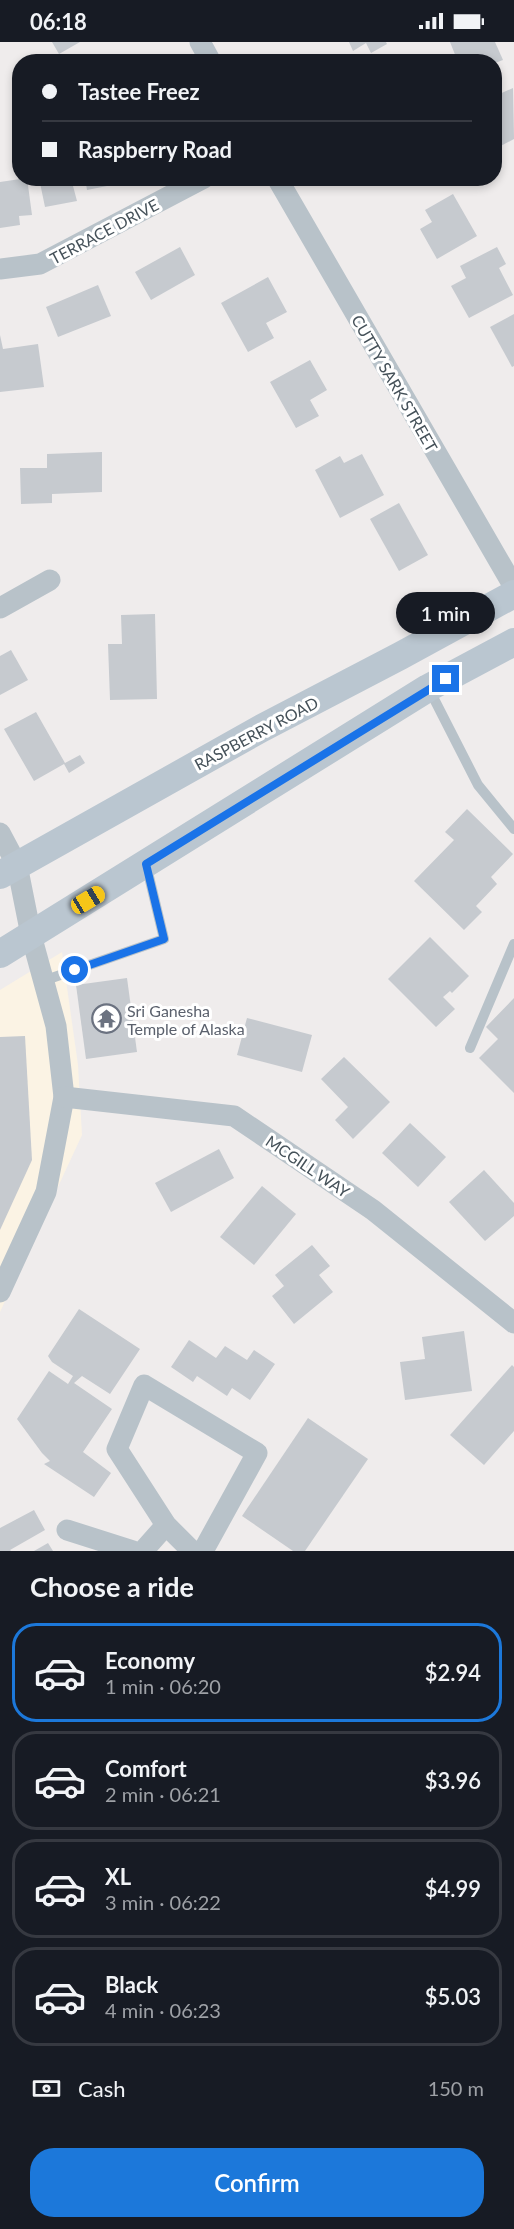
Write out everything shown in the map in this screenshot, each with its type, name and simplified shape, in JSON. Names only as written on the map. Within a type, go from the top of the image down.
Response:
[{"type":"main road","name":"RASPBERRY ROAD","points":[[8,870],[262,728],[514,594]]},
{"type":"main road","points":[[0,954],[428,688],[514,642]]},
{"type":"street","name":"TERRACE DRIVE","points":[[0,269],[40,264],[189,186]]},
{"type":"street","name":"CUTTY SARK STREET","points":[[282,186],[514,587]]},
{"type":"street","points":[[0,608],[50,580]]},
{"type":"street","points":[[0,833],[8,870],[31,935],[56,1026],[64,1097],[46,1192],[0,1292]]},
{"type":"street","name":"MCGILL WAY","points":[[64,1097],[234,1116],[373,1210],[514,1323]]},
{"type":"street","points":[[192,1551],[166,1525],[117,1449],[144,1385],[257,1453],[203,1551]]},
{"type":"street","points":[[143,1551],[166,1525]]},
{"type":"street","points":[[67,1530],[133,1551]]},
{"type":"lane","points":[[428,688],[478,785],[514,829]]},
{"type":"lane","points":[[43,981],[164,939],[146,864]]},
{"type":"lane","points":[[470,1048],[514,944]]},
{"type":"shaded area","points":[[62,952],[78,1065],[82,1135],[0,1312],[0,990]]},
{"type":"building","points":[[52,42],[80,42],[59,54]]},
{"type":"building","points":[[349,42],[386,42],[387,44],[371,53],[366,43],[353,51]]},
{"type":"building","points":[[450,42],[495,42],[500,54],[455,54]]},
{"type":"building","points":[[513,88],[514,139],[502,145],[502,93]]},
{"type":"building","points":[[12,180],[12,186],[28,186],[32,215],[19,216],[20,225],[0,228],[0,182]]},
{"type":"building","points":[[41,186],[73,186],[77,201],[45,207]]},
{"type":"building","points":[[86,186],[107,186],[87,190]]},
{"type":"building","points":[[453,194],[477,236],[437,259],[420,229],[432,222],[425,210]]},
{"type":"building","points":[[180,247],[195,275],[151,300],[135,272]]},
{"type":"building","points":[[497,247],[506,264],[499,268],[513,295],[469,318],[451,286],[466,278],[460,266]]},
{"type":"building","points":[[268,277],[287,312],[266,323],[274,338],[248,352],[221,303]]},
{"type":"building","points":[[98,285],[111,316],[58,337],[46,307]]},
{"type":"building","points":[[514,314],[514,366],[512,367],[490,327]]},
{"type":"building","points":[[0,335],[3,349],[38,344],[44,387],[0,392]]},
{"type":"building","points":[[310,360],[327,390],[310,400],[319,416],[296,428],[270,382]]},
{"type":"building","points":[[102,452],[102,492],[52,494],[52,503],[21,504],[20,468],[47,468],[47,454]]},
{"type":"building","points":[[362,454],[384,495],[340,518],[315,470],[340,456],[344,463]]},
{"type":"building","points":[[399,503],[428,555],[399,571],[370,519]]},
{"type":"building","points":[[155,614],[157,699],[110,700],[108,644],[122,644],[121,615]]},
{"type":"building","points":[[11,650],[28,680],[0,695],[0,656]]},
{"type":"building","points":[[36,712],[65,763],[80,755],[85,763],[69,773],[64,764],[34,781],[4,729]]},
{"type":"building","points":[[467,809],[513,854],[491,877],[497,884],[476,906],[482,912],[464,930],[414,881],[454,840],[445,832]]},
{"type":"building","points":[[430,937],[469,976],[452,993],[450,991],[443,997],[455,1009],[436,1027],[388,979]]},
{"type":"building","name":"Sri Ganesha Temple of Alaska","points":[[127,978],[137,1052],[86,1059],[76,985]]},
{"type":"building","points":[[514,998],[514,1093],[479,1058],[498,1039],[486,1027]]},
{"type":"building","points":[[247,1018],[312,1035],[302,1072],[237,1055]]},
{"type":"building","points":[[25,1036],[32,1160],[0,1230],[0,1037]]},
{"type":"building","points":[[344,1057],[390,1102],[353,1139],[335,1120],[348,1107],[321,1079]]},
{"type":"building","points":[[410,1123],[446,1157],[418,1187],[382,1153]]},
{"type":"building","points":[[219,1149],[234,1178],[171,1212],[155,1183]]},
{"type":"building","points":[[484,1170],[514,1203],[514,1216],[485,1241],[449,1202]]},
{"type":"building","points":[[262,1186],[296,1214],[254,1265],[220,1237]]},
{"type":"building","points":[[312,1245],[330,1266],[319,1275],[333,1292],[294,1324],[272,1296],[284,1286],[275,1275]]},
{"type":"building","points":[[79,1309],[140,1349],[110,1394],[82,1376],[74,1383],[112,1409],[83,1452],[111,1473],[94,1497],[44,1464],[50,1461],[17,1419],[49,1371],[68,1384],[73,1376],[52,1362],[48,1356]]},
{"type":"building","points":[[464,1331],[472,1391],[405,1400],[400,1362],[425,1359],[422,1337]]},
{"type":"building","points":[[189,1340],[216,1358],[225,1346],[247,1360],[254,1350],[275,1364],[250,1400],[232,1388],[227,1396],[197,1376],[193,1382],[171,1367]]},
{"type":"building","points":[[512,1365],[514,1367],[514,1431],[484,1465],[450,1435]]},
{"type":"building","points":[[308,1418],[368,1459],[305,1551],[293,1551],[242,1516]]},
{"type":"building","points":[[34,1510],[45,1530],[11,1551],[0,1551],[0,1528]]},
{"type":"building","points":[[48,1543],[53,1551],[34,1551]]},
{"type":"place","name":"Sri Ganesha Temple of Alaska","points":[[106,1019]]},
{"type":"route","points":[[75,970],[164,939],[146,864],[446,679]]}]
